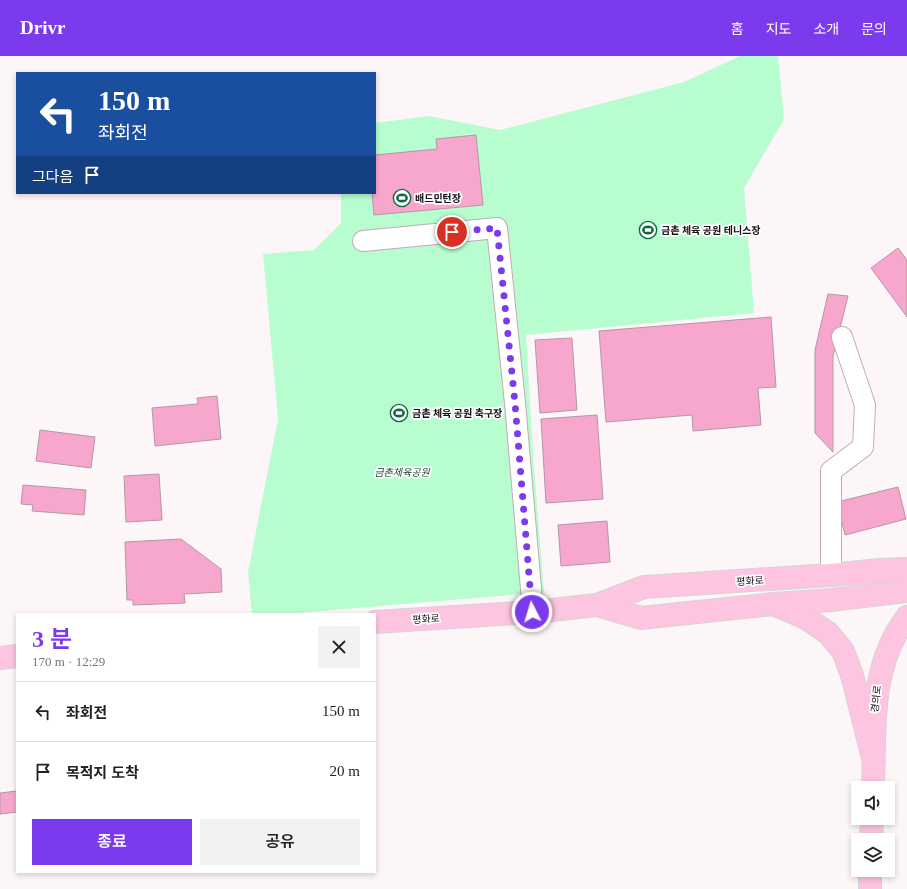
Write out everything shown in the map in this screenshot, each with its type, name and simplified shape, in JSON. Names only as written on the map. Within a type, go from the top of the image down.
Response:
[{"type":"main road","name":"평화로","points":[[376,622],[532,612],[597,605],[644,587],[831,575],[880,570],[907,570]]},
{"type":"main road","name":"평화로","points":[[597,605],[641,618],[773,604],[831,600],[907,591]]},
{"type":"main road","points":[[773,604],[806,618],[828,633],[843,651],[852,675],[874,762]]},
{"type":"main road","name":"경의로","points":[[873,781],[873,726],[878,679],[886,652],[900,626],[907,617]]},
{"type":"main road","points":[[0,658],[16,656]]},
{"type":"lane","points":[[363,241],[497,228],[515,403],[532,612]]},
{"type":"lane","points":[[831,575],[831,471],[863,447],[865,412],[865,405],[842,337]]},
{"type":"green space","name":"금촌체육공원","points":[[740,56],[778,56],[784,119],[744,188],[754,313],[526,335],[533,454],[544,592],[298,613],[252,613],[248,572],[278,419],[263,254],[314,250],[341,223],[341,194],[376,194],[376,123],[429,116],[500,130],[684,82]]},
{"type":"pier","points":[[907,861],[907,889],[865,889],[882,877],[895,877],[895,869]]},
{"type":"building","points":[[476,135],[483,205],[374,215],[372,194],[376,194],[376,155],[437,149],[436,139]]},
{"type":"building","points":[[898,248],[907,260],[907,317],[871,268]]},
{"type":"building","points":[[828,294],[848,296],[833,356],[833,452],[815,433],[815,350]]},
{"type":"building","points":[[771,317],[776,387],[758,388],[761,425],[693,431],[692,415],[606,422],[599,331]]},
{"type":"building","points":[[572,338],[577,410],[540,413],[535,340]]},
{"type":"building","points":[[217,396],[221,439],[155,446],[152,408],[198,404],[197,398]]},
{"type":"building","points":[[597,415],[603,499],[546,503],[541,419]]},
{"type":"building","points":[[40,430],[95,437],[91,468],[36,461]]},
{"type":"building","points":[[159,474],[162,520],[126,522],[124,476]]},
{"type":"building","points":[[23,485],[86,490],[84,515],[32,511],[33,505],[21,504]]},
{"type":"building","points":[[898,487],[906,519],[845,535],[837,502]]},
{"type":"building","points":[[607,521],[610,562],[561,566],[558,525]]},
{"type":"building","points":[[181,539],[221,569],[222,592],[184,594],[185,603],[133,605],[133,600],[127,600],[125,542]]},
{"type":"building","points":[[16,791],[16,812],[0,814],[0,793]]},
{"type":"place","name":"배드민턴장","points":[[402,198]]},
{"type":"place","name":"금촌 체육 공원 테니스장","points":[[648,230]]},
{"type":"place","name":"금촌 체육 공원 축구장","points":[[399,413]]},
{"type":"route","points":[[452,232],[497,228],[515,403],[532,612]]}]
